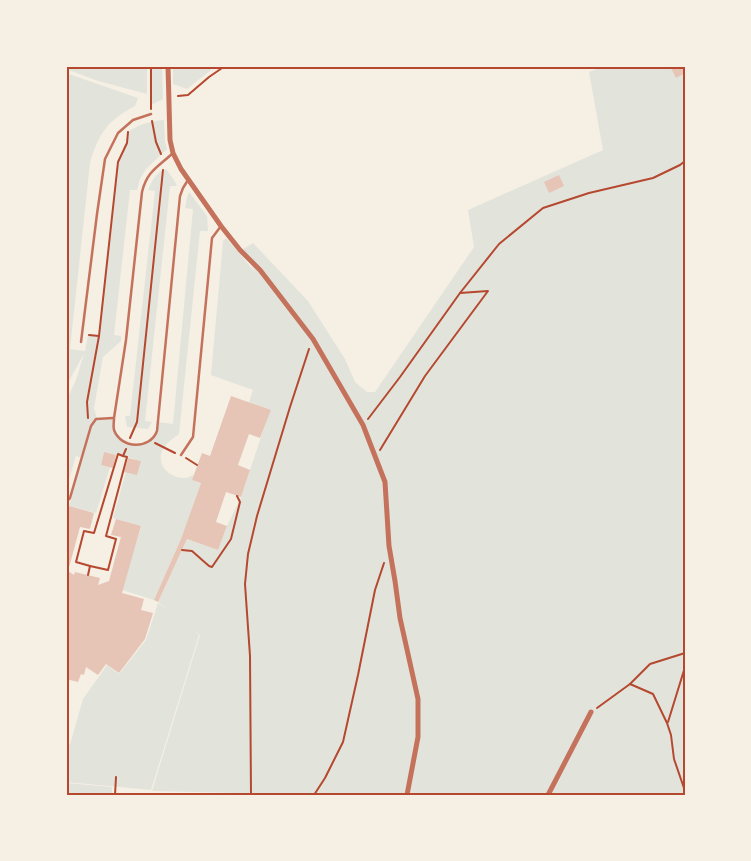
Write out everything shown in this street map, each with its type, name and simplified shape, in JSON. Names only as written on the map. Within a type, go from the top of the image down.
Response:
[{"type":"street","points":[[168,66],[170,140],[173,153],[181,169],[221,226],[240,250],[260,270],[313,339],[363,425],[385,482],[389,546],[400,618],[418,699],[418,737],[407,795]]},
{"type":"street","points":[[548,795],[592,712]]},
{"type":"lane","points":[[81,342],[96,214],[105,159],[118,133],[133,120],[151,114]]},
{"type":"lane","points":[[173,153],[156,166],[144,181],[142,192],[126,340],[114,418],[114,429],[119,437],[128,443],[142,445],[155,437],[158,431],[180,196],[182,188],[188,180]]},
{"type":"lane","points":[[181,455],[193,437],[212,238],[221,226]]},
{"type":"lane","points":[[66,502],[70,498],[91,426],[96,419],[114,418]]},
{"type":"path","points":[[123,456],[137,422],[163,162],[156,142],[151,114],[151,66]]},
{"type":"path","points":[[168,98],[188,95],[208,77],[225,66]]},
{"type":"path","points":[[91,426],[87,417],[87,402],[99,336],[118,162],[128,143],[128,132],[132,129]]},
{"type":"path","points":[[363,425],[460,293],[499,244],[543,208],[589,193],[653,178],[685,161]]},
{"type":"path","points":[[376,456],[425,376],[488,291],[460,293]]},
{"type":"path","points":[[82,334],[99,336]]},
{"type":"path","points":[[251,795],[250,656],[245,584],[248,554],[257,516],[296,387],[313,339]]},
{"type":"path","points":[[159,445],[166,449]]},
{"type":"path","points":[[118,454],[123,456],[127,457],[106,536],[116,539],[108,570],[76,562],[84,531],[94,534],[118,454]]},
{"type":"path","points":[[182,550],[192,551],[209,566],[212,566],[230,539],[240,502],[237,496]]},
{"type":"path","points":[[314,795],[343,742],[375,590],[389,546]]},
{"type":"path","points":[[88,575],[90,566]]},
{"type":"path","points":[[592,712],[630,684],[650,664],[685,653]]},
{"type":"path","points":[[667,723],[685,666]]},
{"type":"path","points":[[630,684],[653,694],[671,735],[674,759],[685,792]]},
{"type":"path","points":[[114,795],[116,777]]},
{"type":"shaded area","points":[[66,66],[147,66],[147,94],[98,81],[66,69]]},
{"type":"shaded area","points":[[151,66],[162,66],[163,99],[151,105]]},
{"type":"shaded area","points":[[173,66],[216,66],[187,89],[173,84]]},
{"type":"shaded area","points":[[605,66],[685,66],[685,795],[235,795],[234,793],[152,791],[200,635],[193,630],[199,635],[151,790],[66,782],[66,743],[70,744],[83,699],[107,665],[119,674],[146,640],[158,603],[168,610],[158,602],[187,539],[218,550],[241,497],[270,410],[249,402],[253,390],[211,375],[223,241],[226,238],[255,272],[243,249],[253,243],[308,301],[345,359],[355,382],[367,392],[375,392],[474,247],[468,210],[603,150],[589,72]]},
{"type":"shaded area","points":[[66,73],[138,98],[135,106],[117,117],[105,129],[90,163],[70,349],[85,351],[88,335],[99,336],[118,162],[127,143],[128,132],[145,123],[164,120],[167,149],[146,169],[140,179],[137,190],[130,190],[114,335],[121,336],[121,341],[103,357],[94,408],[97,419],[114,418],[114,429],[119,437],[128,443],[142,445],[155,437],[159,422],[173,424],[193,209],[185,208],[189,192],[207,216],[208,231],[200,231],[179,434],[166,445],[161,455],[162,465],[172,475],[187,478],[194,475],[192,480],[201,483],[182,537],[154,600],[122,590],[141,527],[113,518],[126,472],[140,461],[104,452],[101,465],[110,467],[96,513],[69,506],[82,458],[76,456],[66,490],[66,401],[76,380],[84,354],[66,386]]},
{"type":"shaded area","points":[[166,169],[177,186],[170,186],[145,421],[152,422],[148,429],[127,427],[125,416],[130,416],[155,191],[148,190],[157,175]]},
{"type":"shaded area","points":[[66,783],[112,787],[112,795],[66,795]]},
{"type":"building","points":[[670,66],[682,66],[685,73],[676,78]]},
{"type":"building","points":[[559,175],[564,186],[549,193],[544,182]]},
{"type":"building","points":[[231,396],[271,410],[260,438],[249,434],[238,465],[250,470],[241,497],[226,492],[216,522],[227,526],[218,550],[187,539],[158,602],[154,600],[181,539],[201,483],[192,480],[202,453],[210,456]]},
{"type":"building","points":[[104,452],[116,455],[113,468],[101,465]]},
{"type":"building","points":[[128,458],[141,461],[137,475],[124,472]]},
{"type":"building","points":[[69,506],[94,513],[90,529],[80,527],[68,571],[74,575],[75,572],[100,578],[98,585],[109,581],[121,537],[111,535],[116,519],[141,526],[122,593],[144,599],[141,610],[153,613],[145,639],[119,673],[106,664],[98,675],[86,667],[84,675],[81,674],[78,682],[66,679],[66,516]]}]
